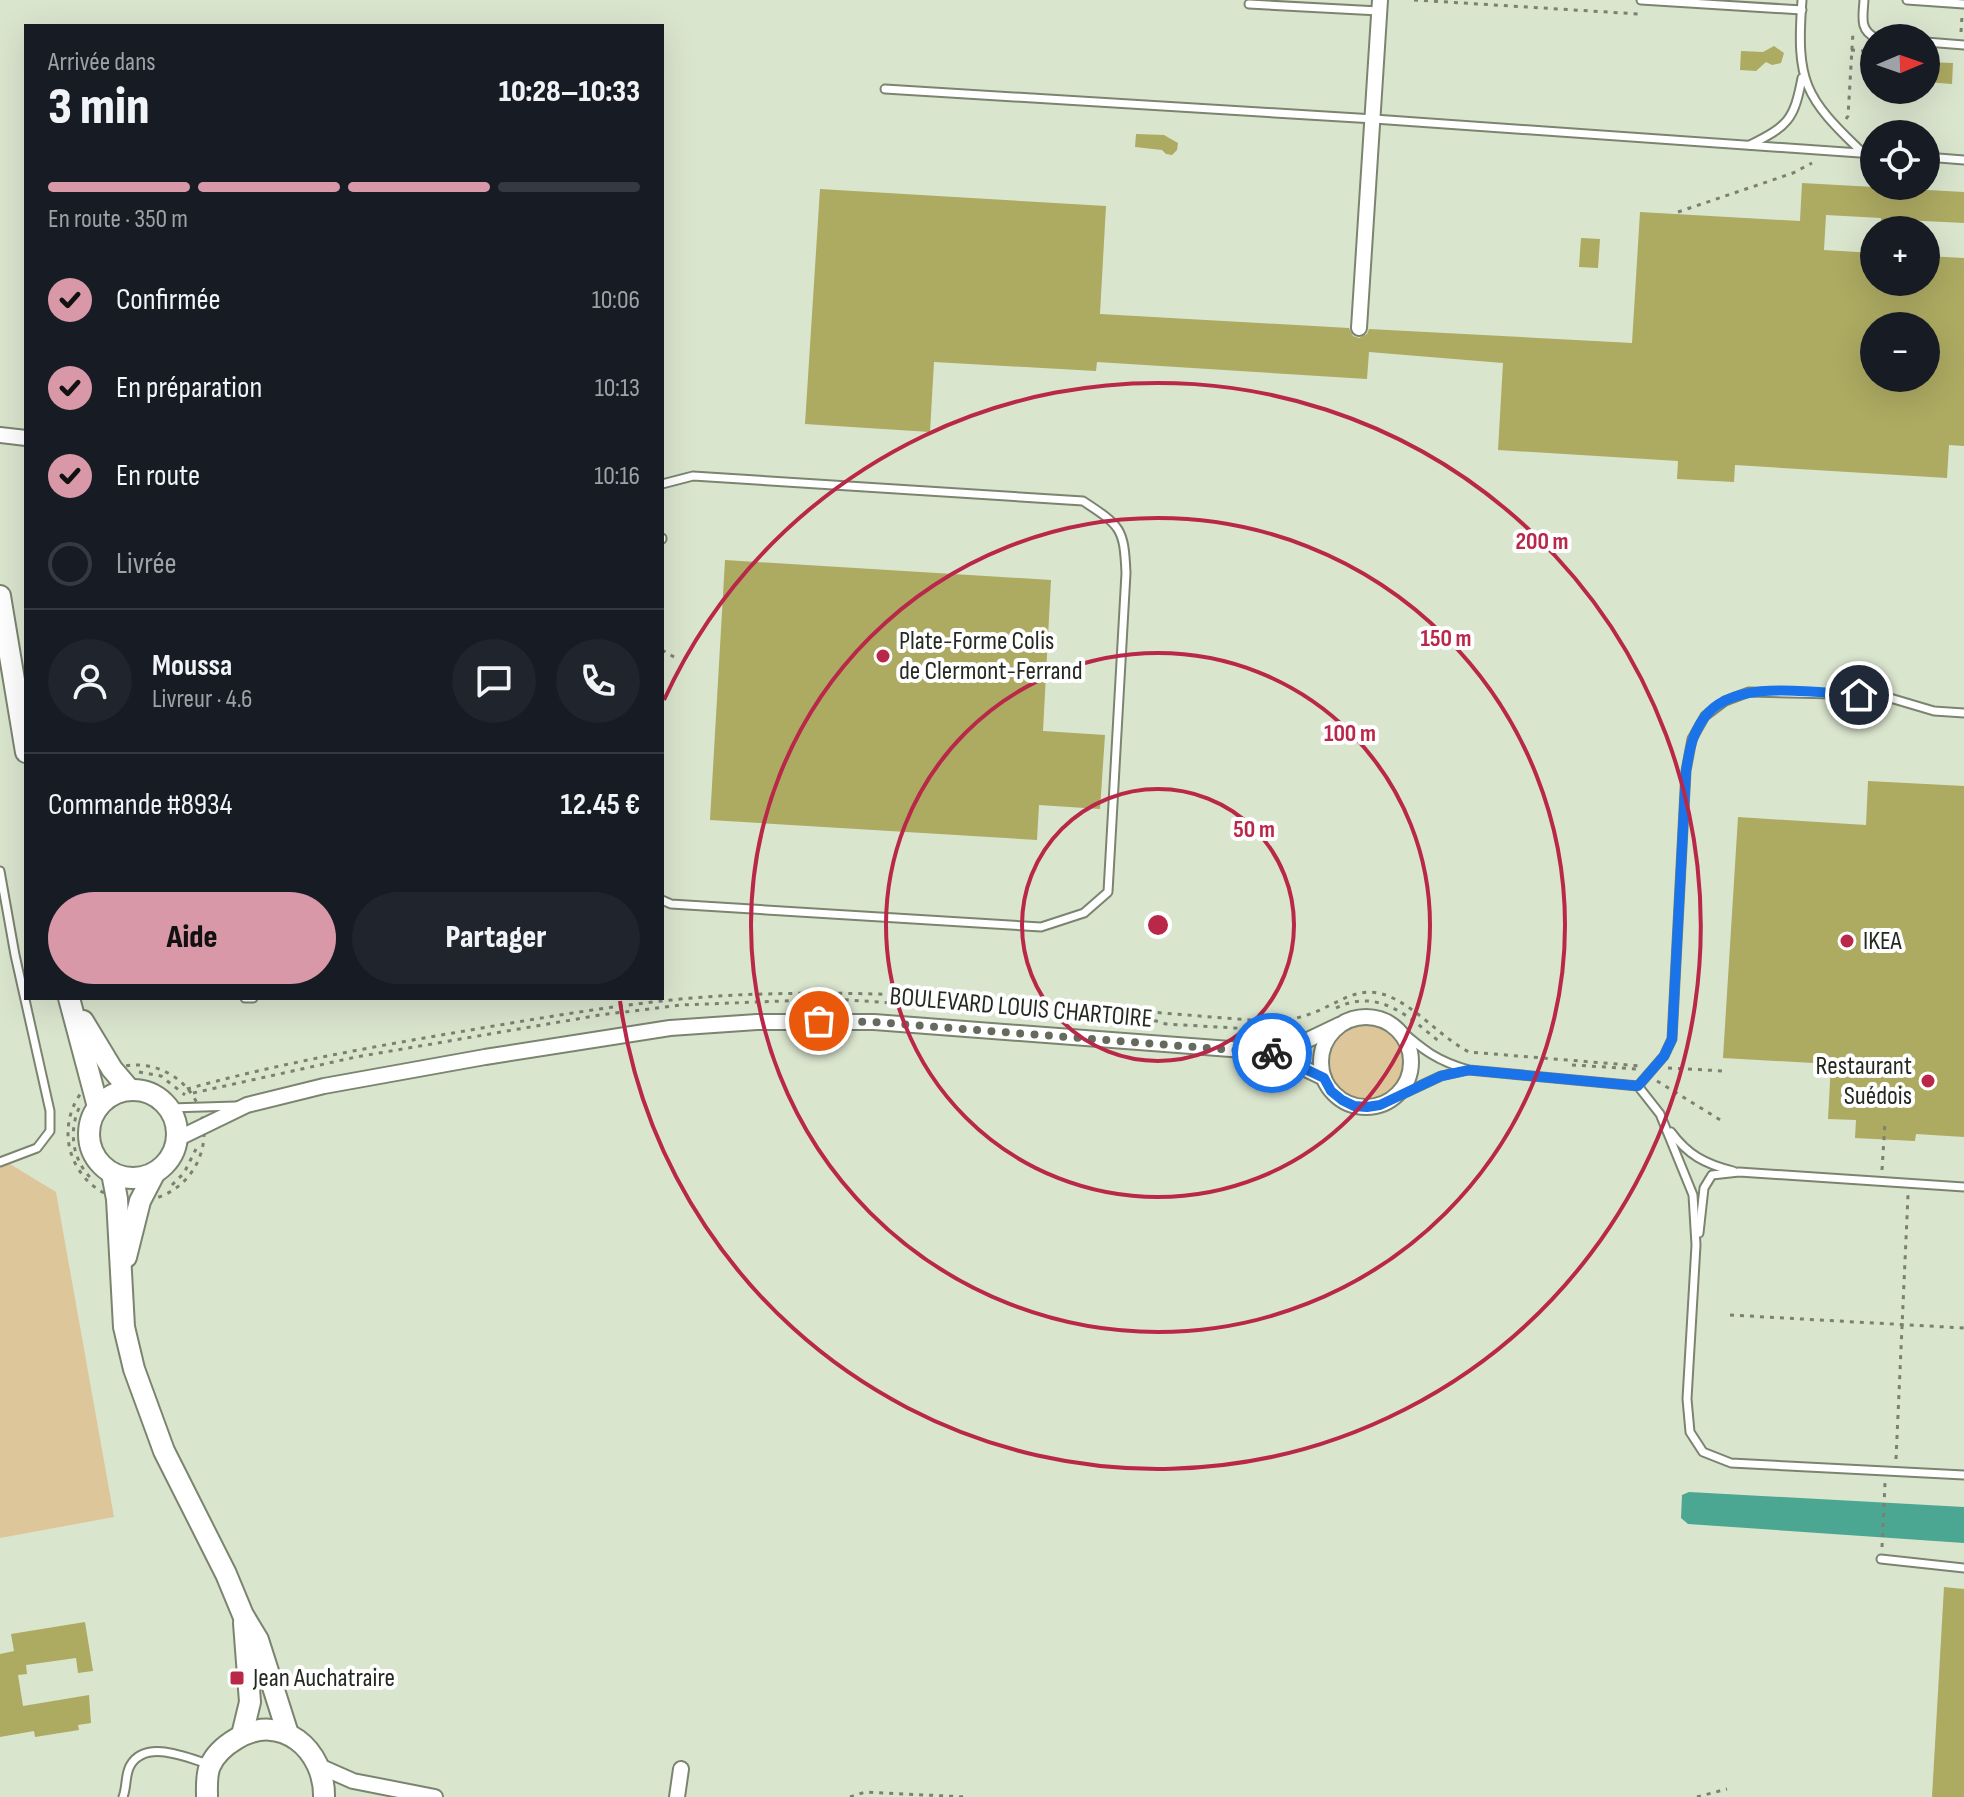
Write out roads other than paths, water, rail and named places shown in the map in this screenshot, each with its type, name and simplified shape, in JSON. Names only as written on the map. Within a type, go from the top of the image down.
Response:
[{"type":"main road","points":[[0,596],[24,740]]},
{"type":"main road","points":[[70,1000],[114,1071],[130,1090]]},
{"type":"main road","points":[[70,1000],[98,1107]]},
{"type":"main road","points":[[115,1189],[126,1178],[154,1174],[166,1165],[174,1153],[177,1139],[175,1118],[170,1108],[152,1094],[130,1090],[107,1099],[92,1118],[90,1144],[115,1189],[128,1341],[134,1369],[164,1451],[258,1640],[288,1734]]},
{"type":"main road","points":[[121,1280],[141,1199],[154,1174]]},
{"type":"main road","points":[[242,1735],[250,1702],[243,1615]]},
{"type":"main road","points":[[207,1797],[210,1765],[228,1744],[242,1735],[265,1729],[288,1734],[305,1745],[323,1775],[324,1797]]},
{"type":"street","points":[[1359,328],[1379,5]]},
{"type":"street","points":[[1,437],[24,438]]},
{"type":"street","points":[[1270,1052],[1291,1048],[1353,1017],[1369,1016],[1385,1020],[1398,1028],[1411,1051],[1409,1078],[1392,1099],[1367,1107],[1354,1106],[1331,1091],[1324,1078],[1322,1048],[1339,1025]]},
{"type":"street","name":"BOULEVARD LOUIS CHARTOIRE","points":[[177,1139],[247,1105],[324,1086],[670,1028],[757,1022],[874,1022],[1270,1052]]},
{"type":"street","points":[[1270,1052],[1324,1078]]},
{"type":"street","points":[[319,1766],[353,1781],[435,1797]]},
{"type":"street","points":[[677,1797],[681,1769]]},
{"type":"lane","points":[[1641,0],[1802,10]]},
{"type":"lane","points":[[1802,0],[1800,55],[1803,75],[1814,100],[1838,130],[1860,150]]},
{"type":"lane","points":[[1863,24],[1864,0]]},
{"type":"lane","points":[[1907,0],[1964,4]]},
{"type":"lane","points":[[1249,4],[1379,5]]},
{"type":"lane","points":[[1940,43],[1964,45]]},
{"type":"lane","points":[[1748,146],[1782,129],[1797,105],[1803,75]]},
{"type":"lane","points":[[885,89],[1860,153]]},
{"type":"lane","points":[[1940,158],[1964,160]]},
{"type":"lane","points":[[664,483],[693,476],[1083,501],[1114,521],[1124,541],[1126,573],[1108,892],[1084,913],[1041,927],[671,904],[664,901]]},
{"type":"lane","points":[[1638,1086],[1664,1056],[1672,1039],[1686,771],[1692,739],[1705,716],[1725,701],[1749,692],[1777,691],[1880,695],[1934,711],[1964,713]]},
{"type":"lane","points":[[0,871],[24,995]]},
{"type":"lane","points":[[0,1162],[37,1148],[50,1131],[50,1111],[25,1000]]},
{"type":"lane","points":[[1398,1028],[1426,1053],[1443,1063],[1469,1070],[1638,1086],[1650,1098],[1665,1125],[1693,1195],[1696,1245]]},
{"type":"lane","points":[[1392,1099],[1441,1076],[1469,1070]]},
{"type":"lane","points":[[170,1108],[247,1105]]},
{"type":"lane","points":[[1665,1125],[1689,1154],[1700,1161],[1739,1172]]},
{"type":"lane","points":[[1963,1186],[1739,1172],[1712,1175],[1707,1180],[1696,1245],[1687,1399],[1690,1432],[1703,1452],[1731,1463],[1964,1475]]},
{"type":"lane","points":[[1881,1559],[1964,1568]]},
{"type":"lane","points":[[123,1797],[131,1764],[139,1756],[153,1752],[170,1753],[210,1765]]},
{"type":"water","points":[[1689,1492],[1964,1507],[1964,1543],[1688,1524],[1681,1518],[1682,1495]]},
{"type":"place","name":"Plate-Forme Colis de Clermont-Ferrand","points":[[883,656]]},
{"type":"place","name":"IKEA","points":[[1847,941]]},
{"type":"place","name":"Restaurant Suédois","points":[[1928,1081]]},
{"type":"place","name":"Jean Auchatraire","points":[[237,1678]]}]
